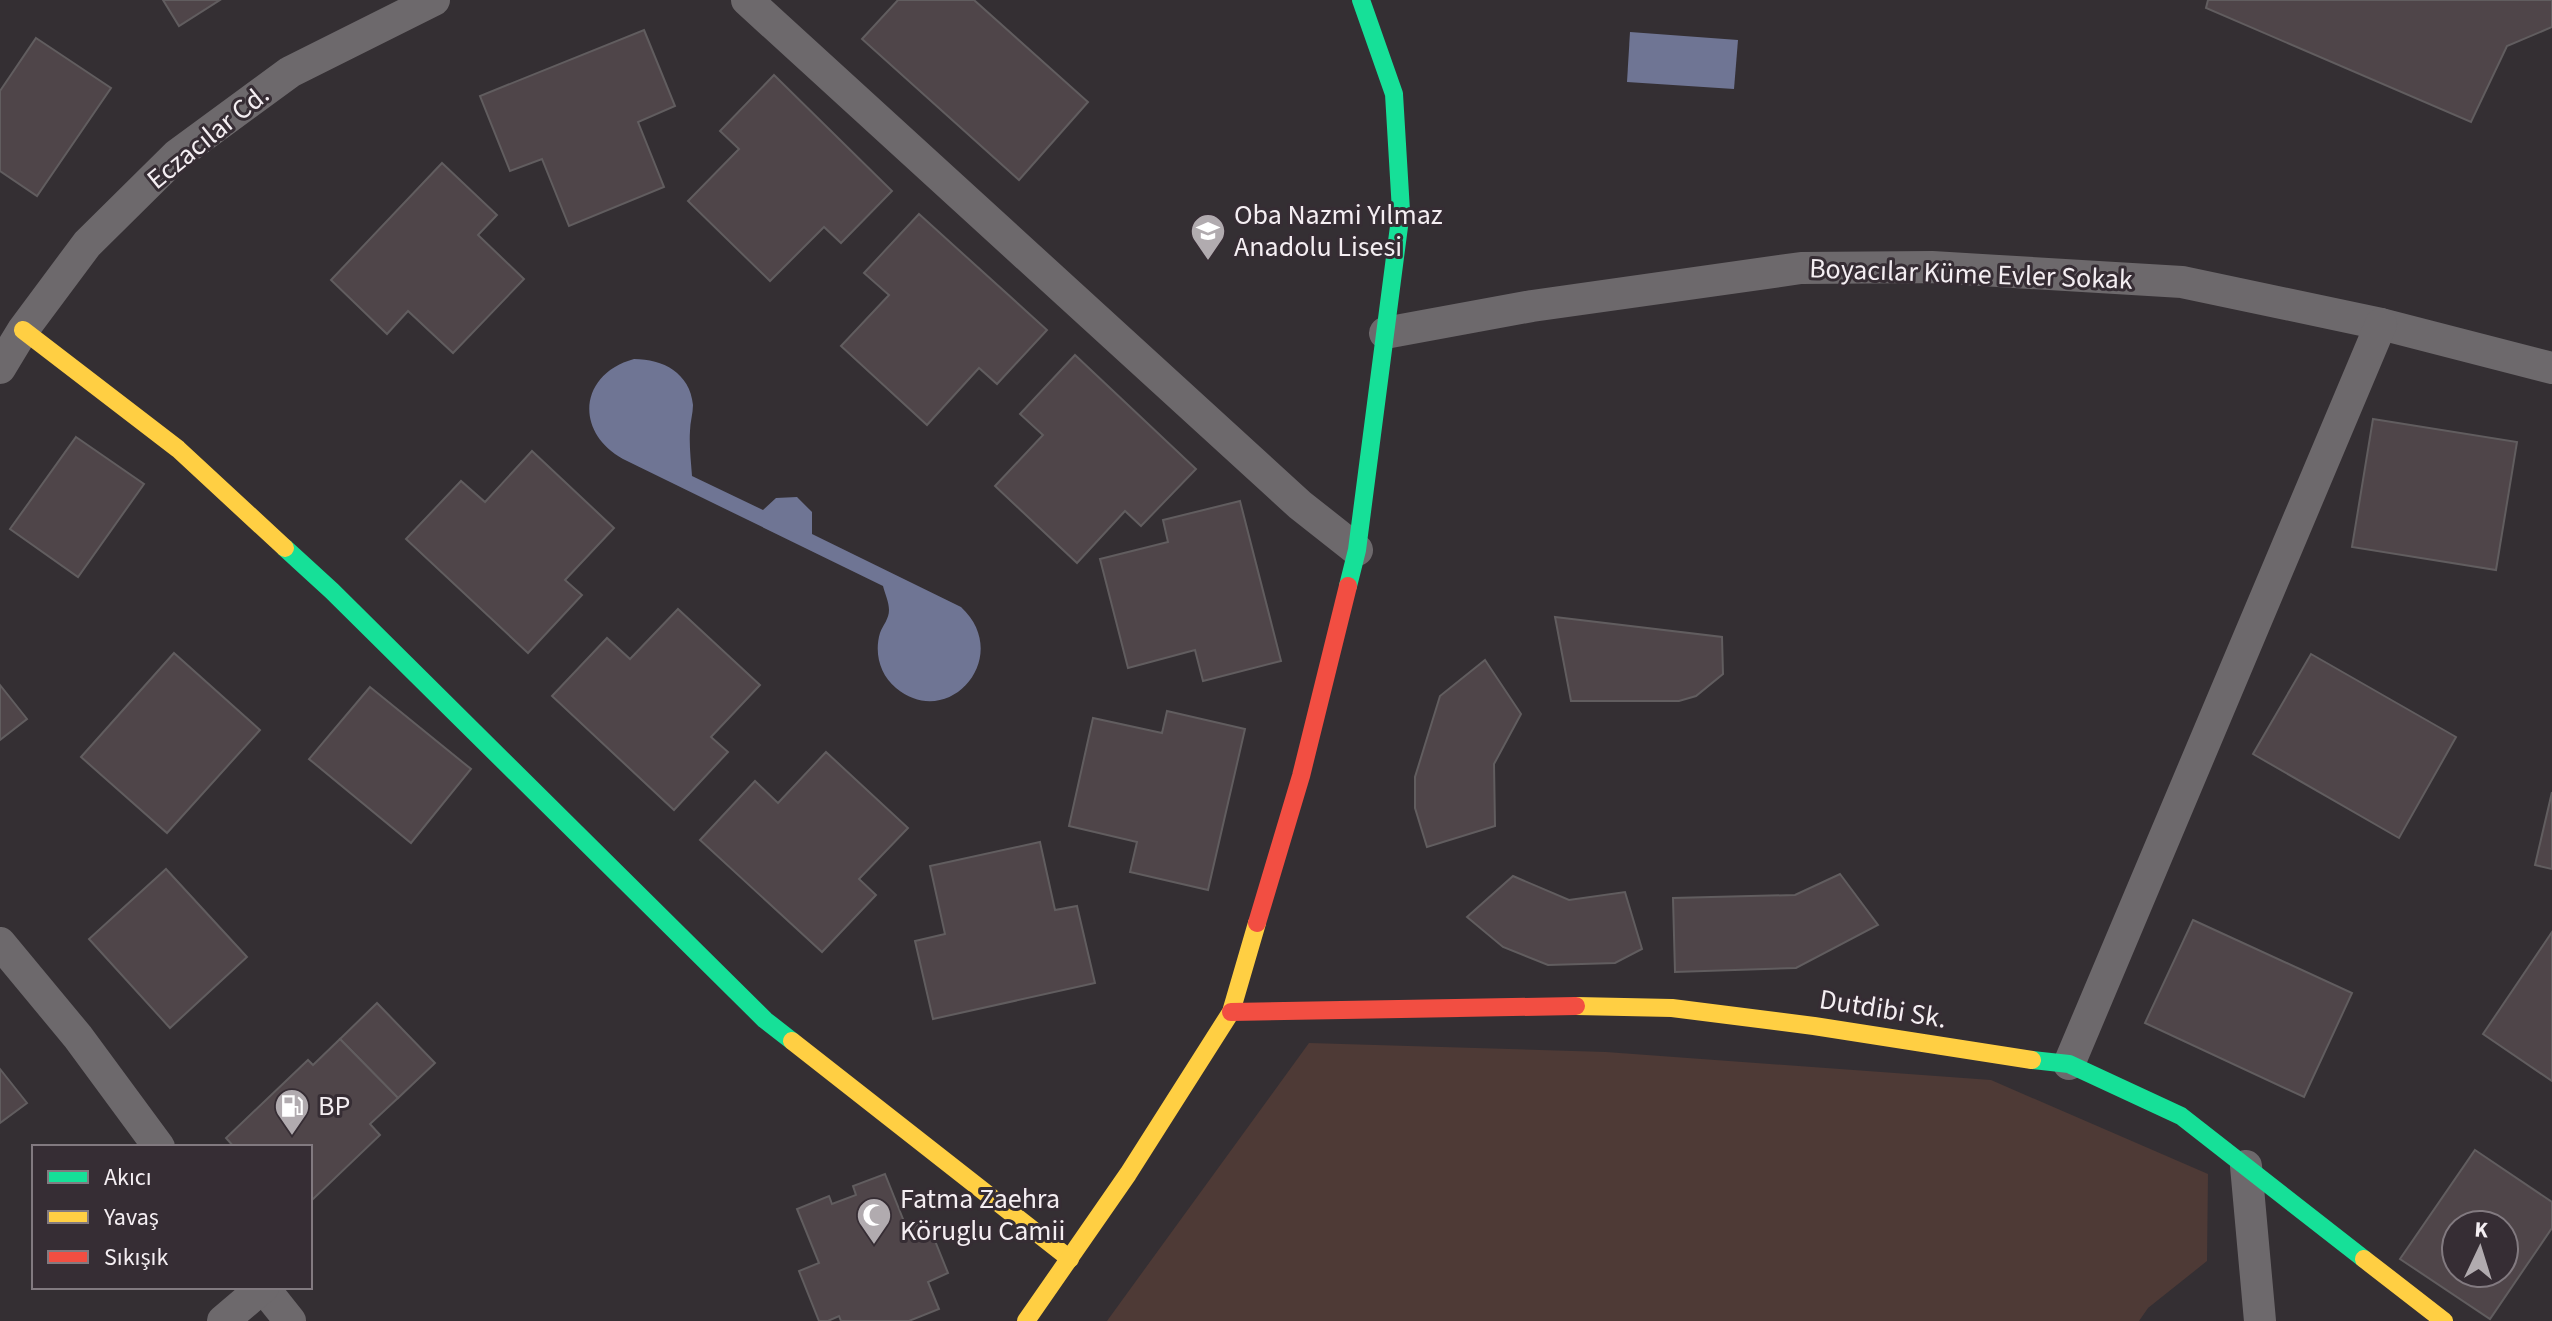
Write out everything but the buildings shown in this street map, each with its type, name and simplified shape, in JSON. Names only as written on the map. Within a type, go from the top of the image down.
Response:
[{"type":"street","name":"Eczacılar Cd.","points":[[0,368],[23,330],[87,244],[177,155],[290,72],[434,0]]},
{"type":"street","points":[[747,0],[1300,505],[1357,550]]},
{"type":"street","points":[[1026,1321],[1231,1012],[1301,776],[1357,550],[1401,211],[1394,94],[1361,0]]},
{"type":"street","name":"Boyacılar Küme Evler Sokak","points":[[1385,333],[1532,306],[1816,268],[1932,267],[2182,282],[2381,324],[2552,368]]},
{"type":"street","points":[[2069,1064],[2381,324]]},
{"type":"street","points":[[23,330],[178,449],[332,591],[765,1020],[1070,1259]]},
{"type":"street","points":[[0,943],[78,1037],[158,1145]]},
{"type":"street","name":"Dutdibi Sk.","points":[[1231,1012],[1540,1005],[1672,1008],[2069,1064],[2181,1116],[2444,1321]]},
{"type":"street","points":[[2246,1166],[2260,1321]]},
{"type":"street","points":[[223,1321],[261,1289]]},
{"type":"street","points":[[265,1289],[290,1321]]},
{"type":"shaded area","points":[[1309,1043],[1606,1052],[1991,1080],[2208,1174],[2207,1261],[2148,1308],[2139,1321],[1107,1321]]},
{"type":"water","points":[[1630,32],[1738,40],[1734,89],[1627,82]]},
{"type":"water","points":[[634,359],[665,365],[687,384],[693,405],[690,436],[692,476],[763,510],[776,498],[797,497],[812,512],[812,534],[961,607],[976,626],[981,647],[978,666],[968,682],[954,695],[936,701],[916,699],[896,688],[882,670],[878,656],[878,641],[889,610],[883,586],[623,459],[607,448],[596,434],[590,419],[593,390],[602,377],[616,366]]},
{"type":"traffic: fast","points":[[1348,586],[1357,550],[1401,211],[1394,94],[1361,0]]},
{"type":"traffic: fast","points":[[285,548],[765,1020],[792,1041]]},
{"type":"traffic: fast","points":[[2032,1060],[2069,1064],[2181,1116],[2364,1259]]},
{"type":"traffic: slow","points":[[23,330],[178,449],[285,548]]},
{"type":"traffic: slow","points":[[1026,1321],[1128,1174],[1231,1012],[1257,923]]},
{"type":"traffic: slow","points":[[1576,1006],[1672,1008],[1814,1026],[2032,1060]]},
{"type":"traffic: slow","points":[[792,1041],[1070,1259]]},
{"type":"traffic: slow","points":[[2364,1259],[2444,1321]]},
{"type":"traffic: jam","points":[[1257,923],[1301,776],[1348,586]]},
{"type":"traffic: jam","points":[[1231,1012],[1576,1006]]},
{"type":"place","name":"Oba Nazmi Yılmaz Anadolu Lisesi","points":[[1208,262]]},
{"type":"place","name":"BP","points":[[292,1137]]},
{"type":"place","name":"Fatma Zaehra Köruglu Camii","points":[[874,1246]]}]
